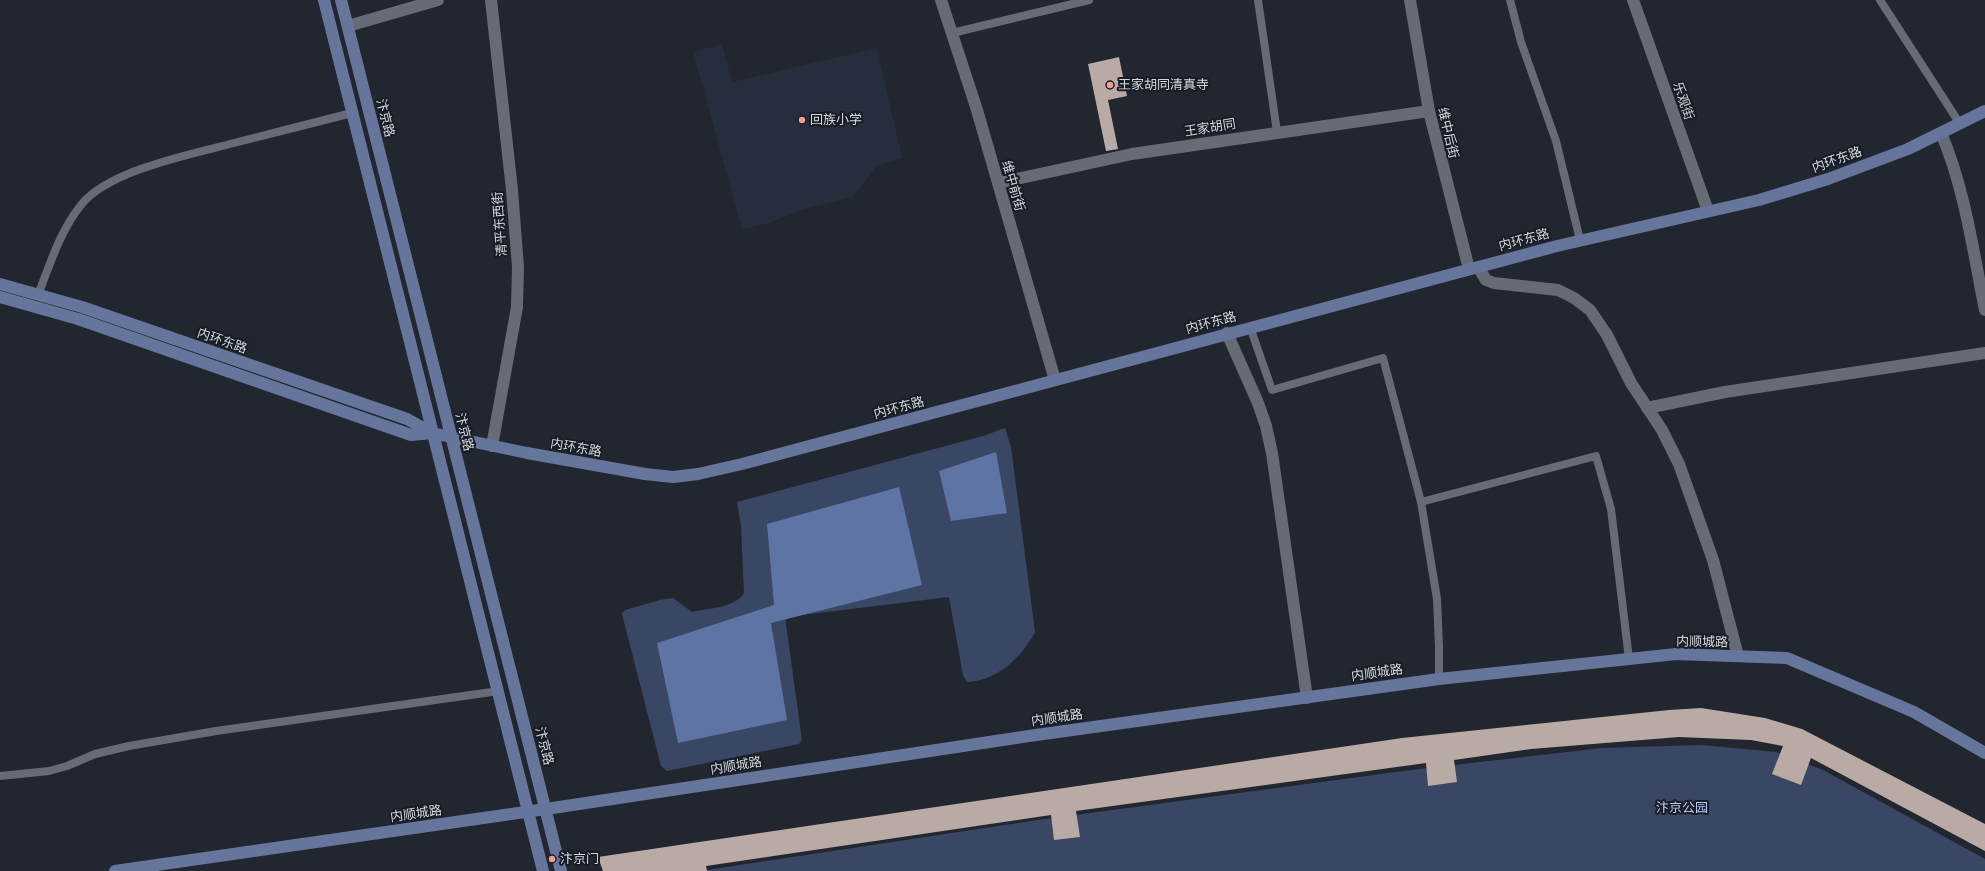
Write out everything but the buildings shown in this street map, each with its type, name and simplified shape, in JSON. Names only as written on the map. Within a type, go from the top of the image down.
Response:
[{"type":"street","points":[[324,0],[432,433],[499,691],[542,871]]},
{"type":"street","name":"汴京路","points":[[341,0],[561,871]]},
{"type":"street","points":[[348,26],[438,0]]},
{"type":"street","name":"清平东西街","points":[[491,0],[512,190],[518,267],[517,306],[492,446]]},
{"type":"street","name":"维中前街","points":[[941,0],[998,183],[1056,380]]},
{"type":"street","name":"维中后街","points":[[1410,0],[1429,111],[1473,268]]},
{"type":"street","name":"乐观街","points":[[1633,0],[1708,211]]},
{"type":"street","name":"王家胡同","points":[[998,183],[1132,154],[1429,111]]},
{"type":"street","name":"内环东路","points":[[0,297],[78,319],[411,435],[432,433],[492,446],[645,474],[673,476],[698,474],[742,464],[1580,240],[1759,200],[1828,179],[1908,149],[1985,111]]},
{"type":"street","points":[[1941,133],[1960,185],[1985,310]]},
{"type":"street","points":[[1473,268],[1486,280],[1494,283],[1558,290],[1574,298],[1590,310],[1607,335],[1631,383],[1662,430],[1679,464],[1697,512],[1715,568],[1738,656]]},
{"type":"street","name":"内环东路","points":[[0,284],[82,307],[407,419],[432,433]]},
{"type":"street","points":[[1228,333],[1266,426],[1272,453],[1307,698]]},
{"type":"street","points":[[1647,408],[1725,392],[1985,353]]},
{"type":"street","name":"内顺城路","points":[[116,871],[528,812],[1029,736],[1439,679],[1676,654],[1787,658],[1914,712],[1985,753]]},
{"type":"lane","points":[[952,33],[1089,0]]},
{"type":"lane","points":[[1258,0],[1277,132]]},
{"type":"lane","points":[[1510,0],[1521,42],[1556,141],[1580,240]]},
{"type":"lane","points":[[1880,0],[1960,124]]},
{"type":"lane","points":[[38,295],[67,226],[82,204],[99,190],[124,175],[163,161],[352,113]]},
{"type":"lane","points":[[1250,327],[1272,390],[1383,358],[1421,502],[1436,598],[1440,646],[1439,679]]},
{"type":"lane","points":[[1421,502],[1596,456],[1612,509],[1629,659]]},
{"type":"lane","points":[[0,776],[49,771],[67,766],[95,754],[129,746],[209,732],[499,691]]},
{"type":"shaded area","name":"回族小学","points":[[722,44],[732,82],[877,48],[902,158],[878,165],[852,197],[805,209],[766,224],[742,229],[693,52]]},
{"type":"shaded area","points":[[996,452],[1007,513],[951,521],[939,471]]},
{"type":"shaded area","points":[[899,487],[922,585],[771,623],[787,720],[678,743],[657,643],[774,605],[767,524]]},
{"type":"green space","points":[[1005,428],[1011,447],[1035,632],[1016,659],[998,672],[988,677],[978,681],[967,682],[963,675],[949,597],[785,617],[802,740],[799,744],[667,771],[661,766],[622,614],[625,610],[660,600],[673,598],[692,612],[728,605],[740,598],[744,593],[741,526],[737,502],[983,436]]},
{"type":"green space","name":"汴京公园","points":[[1701,745],[1776,752],[1823,770],[1985,859],[1985,871],[700,871],[1038,820],[1411,770],[1602,748]]},
{"type":"place","name":"王家胡同清真寺","points":[[1110,85]]},
{"type":"place","name":"回族小学","points":[[802,120]]},
{"type":"place","name":"汴京门","points":[[552,859]]}]
